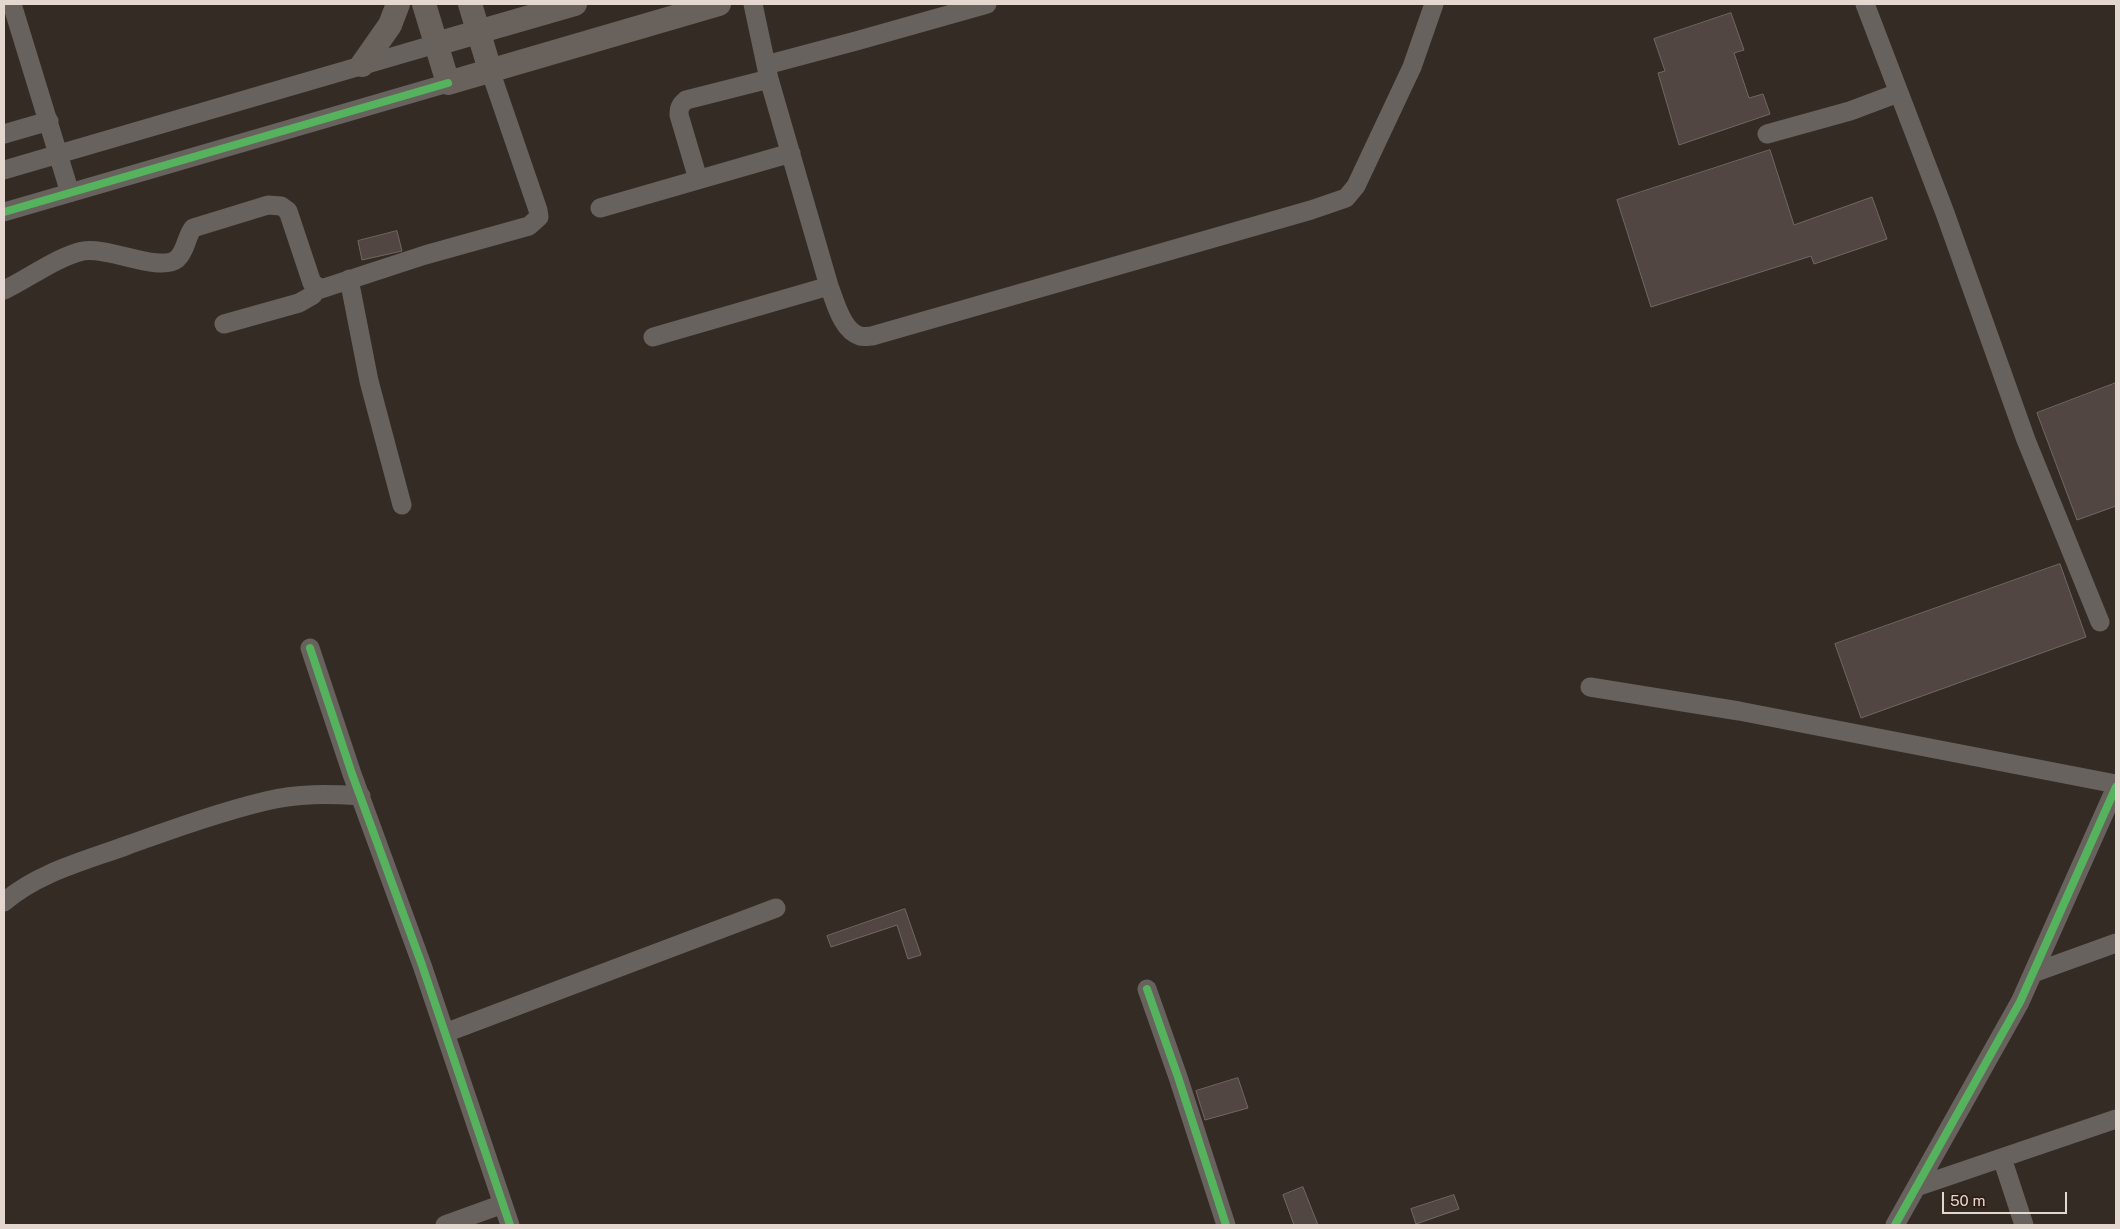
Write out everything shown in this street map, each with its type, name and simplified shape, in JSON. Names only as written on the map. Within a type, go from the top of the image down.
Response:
[{"type":"main road","points":[[362,66],[390,25],[398,4]]},
{"type":"main road","points":[[424,4],[448,83],[719,4]]},
{"type":"main road","points":[[470,4],[490,70]]},
{"type":"main road","points":[[436,44],[567,4]]},
{"type":"street","points":[[12,4],[70,193]]},
{"type":"street","points":[[753,4],[768,72],[829,286],[842,317],[859,336],[872,336],[1342,200],[1350,195],[1356,186],[1412,67],[1434,4]]},
{"type":"street","points":[[698,179],[679,115],[681,104],[686,100],[856,42],[987,4]]},
{"type":"street","points":[[1865,4],[1945,213],[2026,440],[2100,622]]},
{"type":"street","points":[[4,170],[436,44]]},
{"type":"street","points":[[4,290],[56,261],[84,251],[96,250],[152,262],[168,263],[176,260],[182,253],[188,234],[193,228],[260,207],[275,205],[281,206],[288,211],[312,283],[316,287],[330,287],[349,279],[425,255],[529,226],[539,217],[538,210],[490,70]]},
{"type":"street","points":[[4,212],[448,83]]},
{"type":"street","points":[[1767,134],[1850,111],[1898,93]]},
{"type":"street","points":[[4,134],[49,120]]},
{"type":"street","points":[[600,208],[791,153]]},
{"type":"street","points":[[349,279],[369,381],[402,505]]},
{"type":"street","points":[[653,337],[829,286]]},
{"type":"street","points":[[224,324],[299,303],[313,295],[316,287]]},
{"type":"street","points":[[310,648],[446,1033],[510,1225]]},
{"type":"street","points":[[1590,687],[1739,711],[2116,786],[2020,1002],[1951,1122],[1919,1186],[1895,1225]]},
{"type":"street","points":[[4,902],[27,885],[49,874],[177,828],[267,801],[314,794],[361,796]]},
{"type":"street","points":[[446,1033],[776,908]]},
{"type":"street","points":[[2033,973],[2116,943]]},
{"type":"street","points":[[1147,989],[1226,1225]]},
{"type":"street","points":[[1919,1186],[2116,1119]]},
{"type":"street","points":[[2002,1158],[2024,1225]]},
{"type":"street","points":[[445,1225],[503,1204]]},
{"type":"building","points":[[1731,13],[1744,50],[1734,53],[1749,98],[1763,94],[1770,114],[1679,145],[1658,73],[1665,71],[1654,39]]},
{"type":"building","points":[[1770,150],[1794,225],[1872,197],[1887,239],[1814,264],[1811,256],[1651,307],[1617,200]]},
{"type":"building","points":[[397,231],[402,251],[362,260],[358,241]]},
{"type":"building","points":[[2116,383],[2116,506],[2077,520],[2037,413]]},
{"type":"building","points":[[2060,564],[2086,637],[1861,718],[1835,644]]},
{"type":"building","points":[[905,909],[921,955],[908,959],[897,925],[831,947],[827,936]]},
{"type":"building","points":[[1238,1078],[1248,1108],[1205,1120],[1196,1091]]},
{"type":"building","points":[[1303,1187],[1318,1225],[1294,1225],[1283,1195]]},
{"type":"building","points":[[1454,1195],[1459,1209],[1416,1224],[1411,1209]]},
{"type":"cycle path","points":[[4,212],[448,83]]},
{"type":"cycle path","points":[[310,648],[352,774],[422,965],[510,1225]]},
{"type":"cycle path","points":[[1895,1225],[2020,1002],[2116,787]]},
{"type":"cycle path","points":[[1147,989],[1226,1225]]}]
